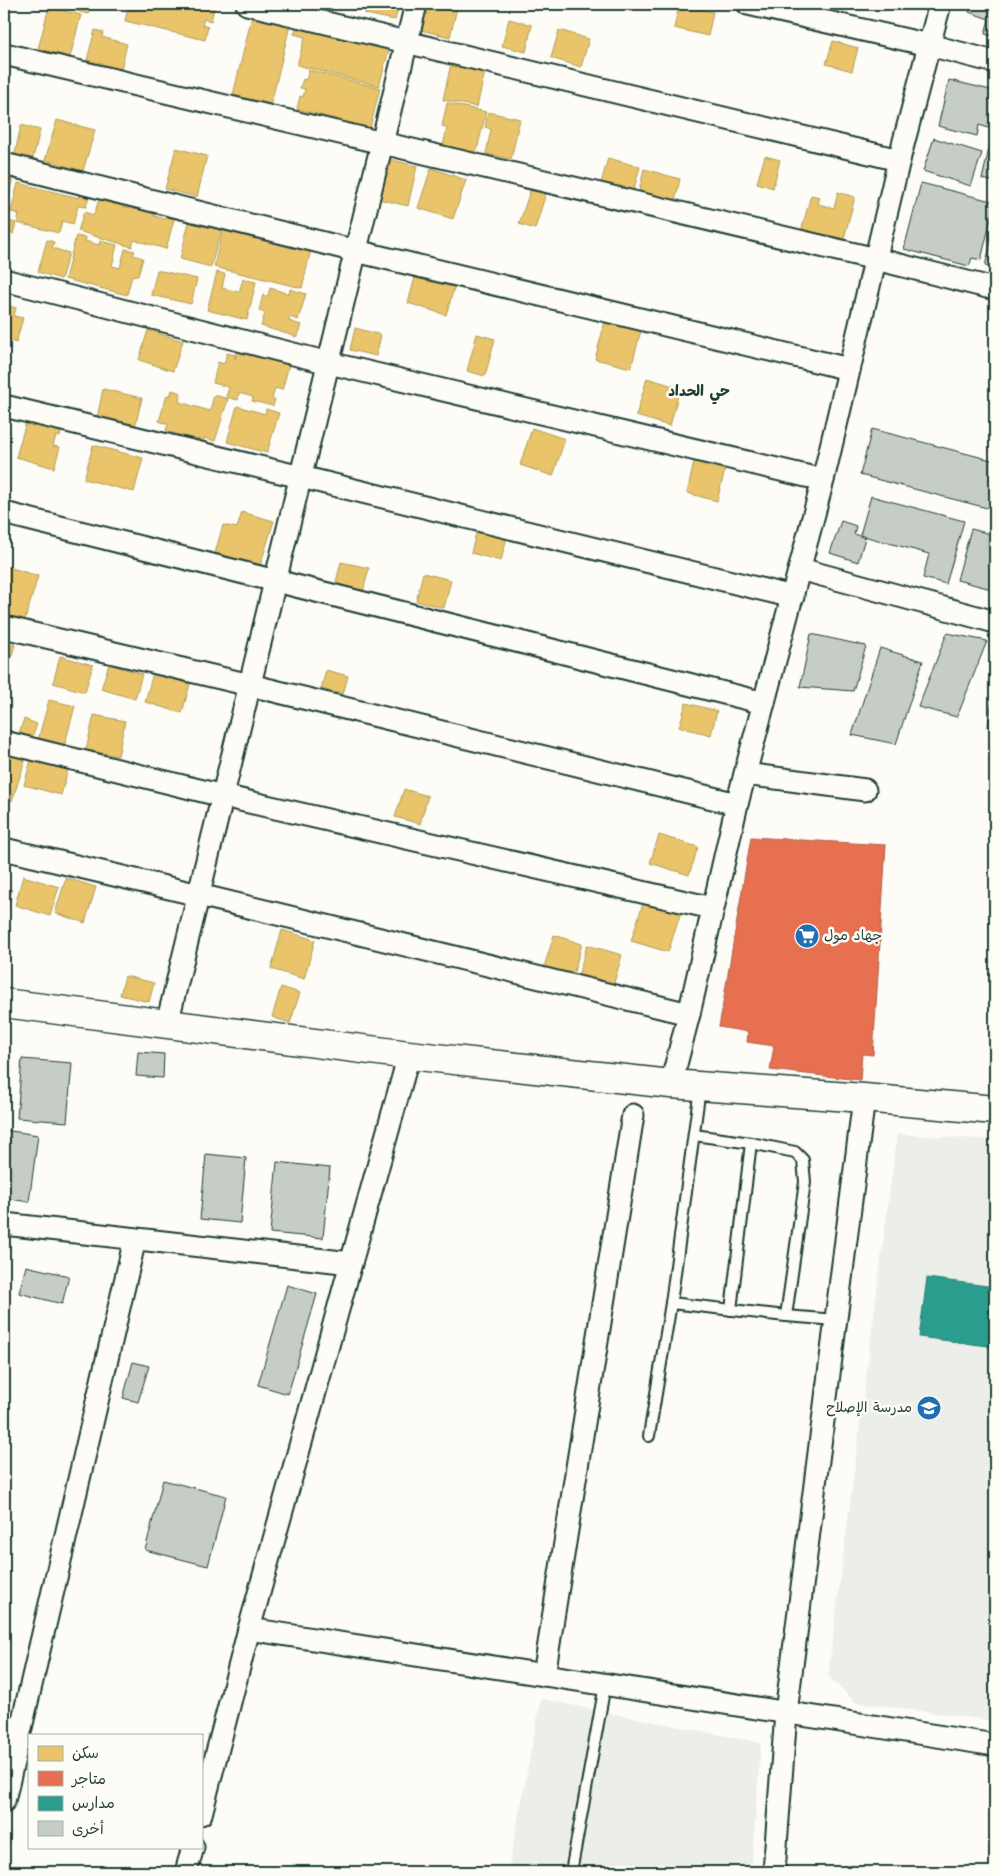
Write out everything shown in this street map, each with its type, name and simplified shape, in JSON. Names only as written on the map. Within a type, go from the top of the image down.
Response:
[{"type":"street","points":[[247,4],[899,160]]},
{"type":"street","points":[[167,1024],[416,4]]},
{"type":"street","points":[[748,4],[995,62]]},
{"type":"street","points":[[671,1084],[737,804],[823,480],[899,160],[940,4]]},
{"type":"street","points":[[4,54],[876,259],[995,289]]},
{"type":"street","points":[[4,164],[356,251],[849,369]]},
{"type":"street","points":[[4,280],[328,363],[823,480]]},
{"type":"street","points":[[4,406],[793,597]]},
{"type":"street","points":[[4,513],[764,703]]},
{"type":"street","points":[[800,569],[995,622]]},
{"type":"street","points":[[4,627],[250,684],[737,804]]},
{"type":"street","points":[[4,742],[223,796],[712,908]]},
{"type":"street","points":[[745,774],[865,790]]},
{"type":"street","points":[[4,849],[199,894],[688,1014]]},
{"type":"street","points":[[4,1003],[409,1055],[671,1084],[995,1110]]},
{"type":"street","points":[[202,1810],[249,1629],[409,1055]]},
{"type":"street","points":[[774,1872],[786,1713],[864,1098]]},
{"type":"street","points":[[544,1675],[633,1116]]},
{"type":"street","points":[[4,1224],[351,1264]]},
{"type":"street","points":[[4,1801],[135,1239]]},
{"type":"street","points":[[249,1629],[995,1745]]},
{"type":"street","points":[[186,1872],[193,1848]]},
{"type":"lane","points":[[649,1436],[701,1086]]},
{"type":"lane","points":[[694,1135],[751,1143],[795,1152],[803,1160],[804,1182],[786,1316]]},
{"type":"lane","points":[[731,1310],[751,1143]]},
{"type":"lane","points":[[670,1303],[836,1320]]},
{"type":"lane","points":[[571,1872],[605,1685]]},
{"type":"shaded area","name":"مدرسة الإصلاح","points":[[897,1134],[995,1140],[995,1721],[855,1702],[828,1676]]},
{"type":"shaded area","points":[[541,1699],[761,1743],[751,1872],[508,1872]]},
{"type":"building: سكن","points":[[49,4],[91,4],[88,14]]},
{"type":"building: سكن","points":[[129,4],[215,4],[211,21],[204,19],[202,25],[208,27],[205,40],[125,21]]},
{"type":"building: سكن","points":[[326,4],[342,4],[341,8]]},
{"type":"building: سكن","points":[[367,4],[399,4],[395,20],[365,14]]},
{"type":"building: سكن","points":[[418,4],[458,4],[450,37],[412,28]]},
{"type":"building: سكن","points":[[679,5],[713,12],[708,36],[674,28]]},
{"type":"building: سكن","points":[[49,7],[81,15],[70,57],[38,49]]},
{"type":"building: سكن","points":[[253,12],[291,21],[271,104],[233,95]]},
{"type":"building: سكن","points":[[509,19],[532,25],[526,52],[502,46]]},
{"type":"building: سكن","points":[[298,21],[390,46],[379,86],[297,65],[305,37],[294,34]]},
{"type":"building: سكن","points":[[95,30],[103,32],[102,37],[127,44],[121,69],[87,60]]},
{"type":"building: سكن","points":[[559,30],[589,39],[581,67],[551,58]]},
{"type":"building: سكن","points":[[833,41],[858,48],[852,71],[826,64]]},
{"type":"building: سكن","points":[[452,59],[486,67],[477,107],[443,100]]},
{"type":"building: سكن","points":[[309,70],[380,88],[370,128],[297,109],[300,96],[303,97],[305,89],[300,88],[303,79],[306,80]]},
{"type":"building: سكن","points":[[447,103],[486,112],[476,154],[443,146],[447,128],[442,126]]},
{"type":"building: سكن","points":[[488,112],[520,119],[511,159],[486,154],[491,129],[485,127]]},
{"type":"building: سكن","points":[[57,120],[95,130],[83,171],[45,160]]},
{"type":"building: سكن","points":[[21,125],[40,130],[32,162],[14,158]]},
{"type":"building: سكن","points":[[176,148],[207,156],[197,197],[165,189]]},
{"type":"building: سكن","points":[[765,156],[780,160],[773,188],[757,183]]},
{"type":"building: سكن","points":[[384,158],[417,166],[408,206],[374,198]]},
{"type":"building: سكن","points":[[608,158],[640,167],[633,192],[601,183]]},
{"type":"building: سكن","points":[[431,168],[466,180],[453,219],[418,208]]},
{"type":"building: سكن","points":[[644,169],[680,179],[675,201],[639,192]]},
{"type":"building: سكن","points":[[4,176],[13,178],[8,197],[4,196]]},
{"type":"building: سكن","points":[[18,183],[79,198],[82,189],[90,191],[86,207],[78,206],[73,224],[62,221],[59,233],[17,223],[19,214],[11,212]]},
{"type":"building: سكن","points":[[531,188],[546,193],[535,229],[519,224]]},
{"type":"building: سكن","points":[[838,192],[855,197],[843,242],[801,232],[811,195],[820,197],[818,204],[834,208]]},
{"type":"building: سكن","points":[[110,196],[157,205],[154,216],[165,219],[168,209],[176,212],[166,249],[134,240],[132,247],[78,231],[84,212],[94,215],[99,199],[108,201]]},
{"type":"building: سكن","points":[[4,212],[7,213],[5,220],[16,223],[13,234],[4,232]]},
{"type":"building: سكن","points":[[204,218],[223,223],[211,267],[180,259],[189,222],[202,225]]},
{"type":"building: سكن","points":[[224,224],[312,245],[302,288],[214,267]]},
{"type":"building: سكن","points":[[76,236],[86,238],[85,241],[99,245],[100,241],[117,245],[112,266],[120,268],[125,249],[135,251],[133,255],[143,258],[138,276],[132,275],[127,295],[65,279]]},
{"type":"building: سكن","points":[[47,240],[54,242],[52,248],[69,253],[61,279],[38,272]]},
{"type":"building: سكن","points":[[157,270],[197,279],[191,304],[151,295]]},
{"type":"building: سكن","points":[[217,272],[225,274],[222,288],[239,292],[243,279],[256,282],[247,320],[207,310]]},
{"type":"building: سكن","points":[[416,274],[455,285],[446,315],[408,303]]},
{"type":"building: سكن","points":[[270,288],[289,294],[290,289],[306,294],[298,320],[290,317],[289,321],[301,325],[297,337],[261,326],[265,313],[259,311],[263,295],[268,296]]},
{"type":"building: سكن","points":[[4,304],[16,308],[14,316],[23,318],[16,343],[4,339]]},
{"type":"building: سكن","points":[[606,318],[642,327],[631,368],[595,359]]},
{"type":"building: سكن","points":[[355,328],[381,335],[376,356],[350,350]]},
{"type":"building: سكن","points":[[148,330],[183,341],[173,371],[139,360]]},
{"type":"building: سكن","points":[[477,334],[495,339],[485,376],[467,371]]},
{"type":"building: سكن","points":[[236,352],[289,365],[282,390],[275,388],[272,399],[275,399],[273,406],[252,401],[253,397],[239,393],[238,400],[226,397],[229,387],[213,383],[218,362],[224,364],[227,353],[235,355],[235,359]]},
{"type":"building: سكن","points":[[647,378],[680,388],[670,426],[636,416]]},
{"type":"building: سكن","points":[[103,389],[142,398],[135,427],[97,418]]},
{"type":"building: سكن","points":[[172,390],[181,393],[179,402],[210,411],[214,395],[228,399],[215,441],[204,438],[203,442],[166,431],[168,424],[159,421],[167,395],[170,396]]},
{"type":"building: سكن","points":[[237,406],[265,414],[266,409],[279,413],[267,453],[227,442]]},
{"type":"building: سكن","points":[[28,415],[63,425],[60,437],[56,436],[53,446],[60,447],[54,468],[16,457]]},
{"type":"building: سكن","points":[[532,428],[565,439],[553,476],[520,465]]},
{"type":"building: سكن","points":[[93,445],[143,458],[134,492],[84,479]]},
{"type":"building: سكن","points":[[694,462],[725,470],[717,501],[687,493]]},
{"type":"building: سكن","points":[[242,512],[274,521],[260,566],[215,553],[223,525],[237,528]]},
{"type":"building: سكن","points":[[477,529],[507,537],[501,561],[471,553]]},
{"type":"building: سكن","points":[[341,562],[369,568],[363,592],[335,586]]},
{"type":"building: سكن","points":[[5,566],[38,576],[25,620],[4,614]]},
{"type":"building: سكن","points":[[423,573],[451,580],[444,608],[416,601]]},
{"type":"building: سكن","points":[[4,641],[15,645],[4,682]]},
{"type":"building: سكن","points":[[60,656],[93,665],[85,692],[53,683]]},
{"type":"building: سكن","points":[[109,664],[142,674],[135,699],[101,689]]},
{"type":"building: سكن","points":[[326,670],[348,676],[343,694],[321,689]]},
{"type":"building: سكن","points":[[153,673],[190,684],[182,713],[145,702]]},
{"type":"building: سكن","points":[[49,700],[75,706],[64,747],[38,740]]},
{"type":"building: سكن","points":[[686,703],[717,711],[711,735],[679,727]]},
{"type":"building: سكن","points":[[94,715],[125,721],[118,756],[86,750]]},
{"type":"building: سكن","points":[[24,719],[37,724],[30,744],[17,739]]},
{"type":"building: سكن","points":[[4,751],[26,758],[12,801],[4,798]]},
{"type":"building: سكن","points":[[31,760],[68,769],[61,795],[24,785]]},
{"type":"building: سكن","points":[[404,789],[428,796],[420,824],[395,817]]},
{"type":"building: سكن","points":[[659,835],[698,847],[689,875],[650,863]]},
{"type":"building: سكن","points":[[23,876],[59,887],[50,916],[15,905]]},
{"type":"building: سكن","points":[[66,878],[96,887],[85,923],[55,913]]},
{"type":"building: سكن","points":[[4,888],[12,890],[6,916],[4,915]]},
{"type":"building: سكن","points":[[645,897],[682,909],[668,952],[631,941]]},
{"type":"building: سكن","points":[[282,930],[315,940],[304,979],[271,969]]},
{"type":"building: سكن","points":[[554,935],[582,944],[573,975],[544,967]]},
{"type":"building: سكن","points":[[587,945],[622,955],[613,986],[578,976]]},
{"type":"building: سكن","points":[[125,976],[154,983],[149,1002],[120,995]]},
{"type":"building: سكن","points":[[281,987],[300,993],[290,1023],[272,1017]]},
{"type":"building: متاجر","name":"جهاد مول","points":[[751,837],[886,845],[873,1055],[862,1054],[860,1080],[770,1070],[774,1046],[747,1042],[748,1032],[719,1027]]},
{"type":"building: مدارس","points":[[927,1278],[995,1287],[995,1347],[919,1337]]},
{"type":"building: أخرى","points":[[971,4],[995,4],[995,37],[985,34],[989,19],[969,12]]},
{"type":"building: أخرى","points":[[949,80],[995,91],[995,104],[989,128],[979,125],[977,136],[938,126]]},
{"type":"building: أخرى","points":[[995,123],[995,182],[982,179]]},
{"type":"building: أخرى","points":[[934,138],[982,153],[971,186],[923,171]]},
{"type":"building: أخرى","points":[[921,183],[995,202],[981,260],[972,258],[969,266],[904,249]]},
{"type":"building: أخرى","points":[[995,226],[995,268],[985,266]]},
{"type":"building: أخرى","points":[[872,429],[995,461],[995,510],[860,475]]},
{"type":"building: أخرى","points":[[871,496],[964,521],[946,584],[923,578],[929,554],[860,535]]},
{"type":"building: أخرى","points":[[841,521],[856,526],[854,534],[865,538],[858,562],[830,553]]},
{"type":"building: أخرى","points":[[971,529],[995,535],[995,590],[957,580]]},
{"type":"building: أخرى","points":[[947,633],[987,641],[957,717],[918,707]]},
{"type":"building: أخرى","points":[[811,634],[866,646],[853,691],[800,687]]},
{"type":"building: أخرى","points":[[880,648],[923,661],[896,744],[852,735]]},
{"type":"building: أخرى","points":[[995,676],[995,727],[988,727]]},
{"type":"building: أخرى","points":[[138,1052],[164,1054],[163,1078],[136,1076]]},
{"type":"building: أخرى","points":[[22,1059],[72,1063],[67,1122],[17,1118]]},
{"type":"building: أخرى","points":[[4,1130],[38,1135],[29,1202],[4,1198]]},
{"type":"building: أخرى","points":[[206,1154],[246,1158],[240,1223],[200,1219]]},
{"type":"building: أخرى","points":[[277,1162],[330,1168],[323,1238],[270,1233]]},
{"type":"building: أخرى","points":[[26,1266],[69,1276],[62,1304],[19,1293]]},
{"type":"building: أخرى","points":[[287,1285],[317,1294],[288,1394],[258,1385]]},
{"type":"building: أخرى","points":[[133,1362],[149,1366],[138,1402],[123,1398]]},
{"type":"building: أخرى","points":[[163,1480],[226,1496],[208,1566],[145,1550]]},
{"type":"place","name":"جهاد مول","points":[[807,936]]},
{"type":"place","name":"مدرسة الإصلاح","points":[[929,1408]]},
{"type":"district","name":"حي الحداد","points":[[699,392]]}]
